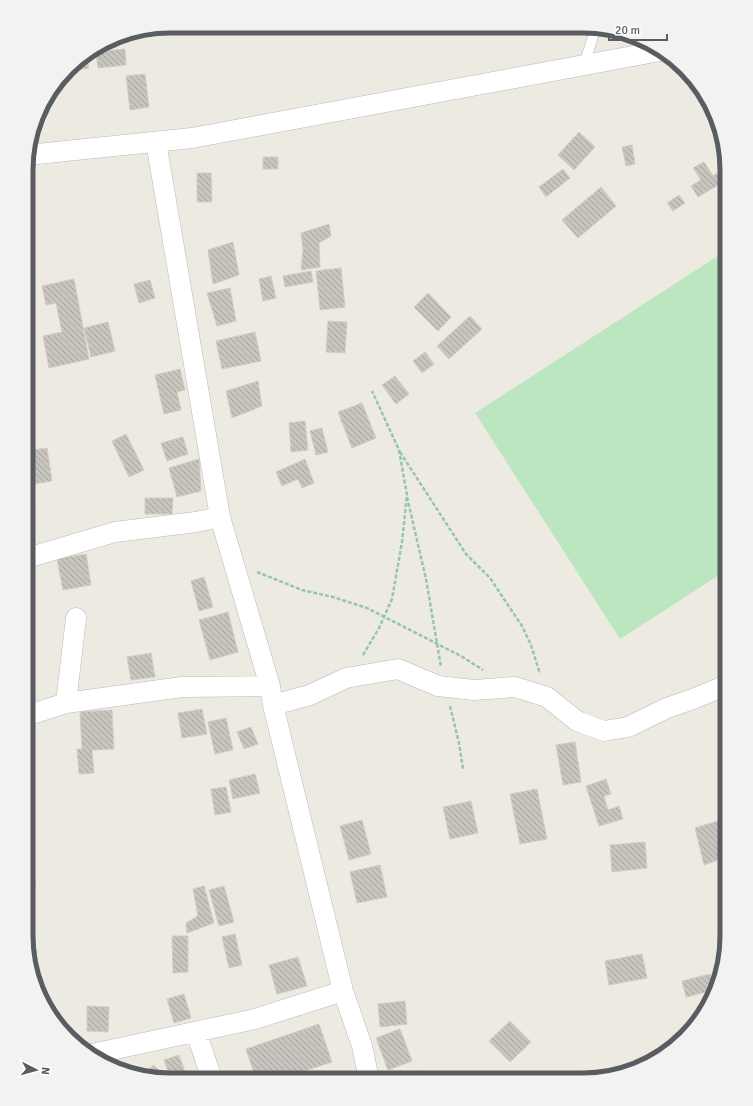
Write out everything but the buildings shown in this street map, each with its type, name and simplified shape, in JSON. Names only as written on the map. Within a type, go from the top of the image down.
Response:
[{"type":"street","points":[[34,154],[192,138],[653,52]]},
{"type":"street","points":[[156,142],[220,517],[271,695],[343,991],[362,1046],[368,1073]]},
{"type":"street","points":[[33,556],[115,532],[196,522],[220,517]]},
{"type":"street","points":[[66,703],[76,618]]},
{"type":"street","points":[[33,714],[66,703],[182,687],[271,695],[310,695],[346,678],[398,670],[441,686],[474,690],[515,687],[547,698],[576,721],[604,731],[628,727],[667,708],[720,688]]},
{"type":"street","points":[[98,1053],[254,1019],[343,991]]},
{"type":"street","points":[[196,1032],[210,1073]]},
{"type":"lane","points":[[584,65],[594,34]]},
{"type":"path","points":[[372,391],[400,450],[466,554],[490,578],[522,626],[543,682],[547,698]]},
{"type":"path","points":[[400,450],[407,495],[426,579],[436,644],[441,662],[441,686],[450,708],[464,768]]},
{"type":"path","points":[[346,678],[365,652],[392,599],[402,542],[407,495]]},
{"type":"path","points":[[234,564],[302,590],[333,597],[366,608],[461,656],[485,671]]},
{"type":"green space","points":[[720,255],[720,575],[620,639],[475,413]]}]
